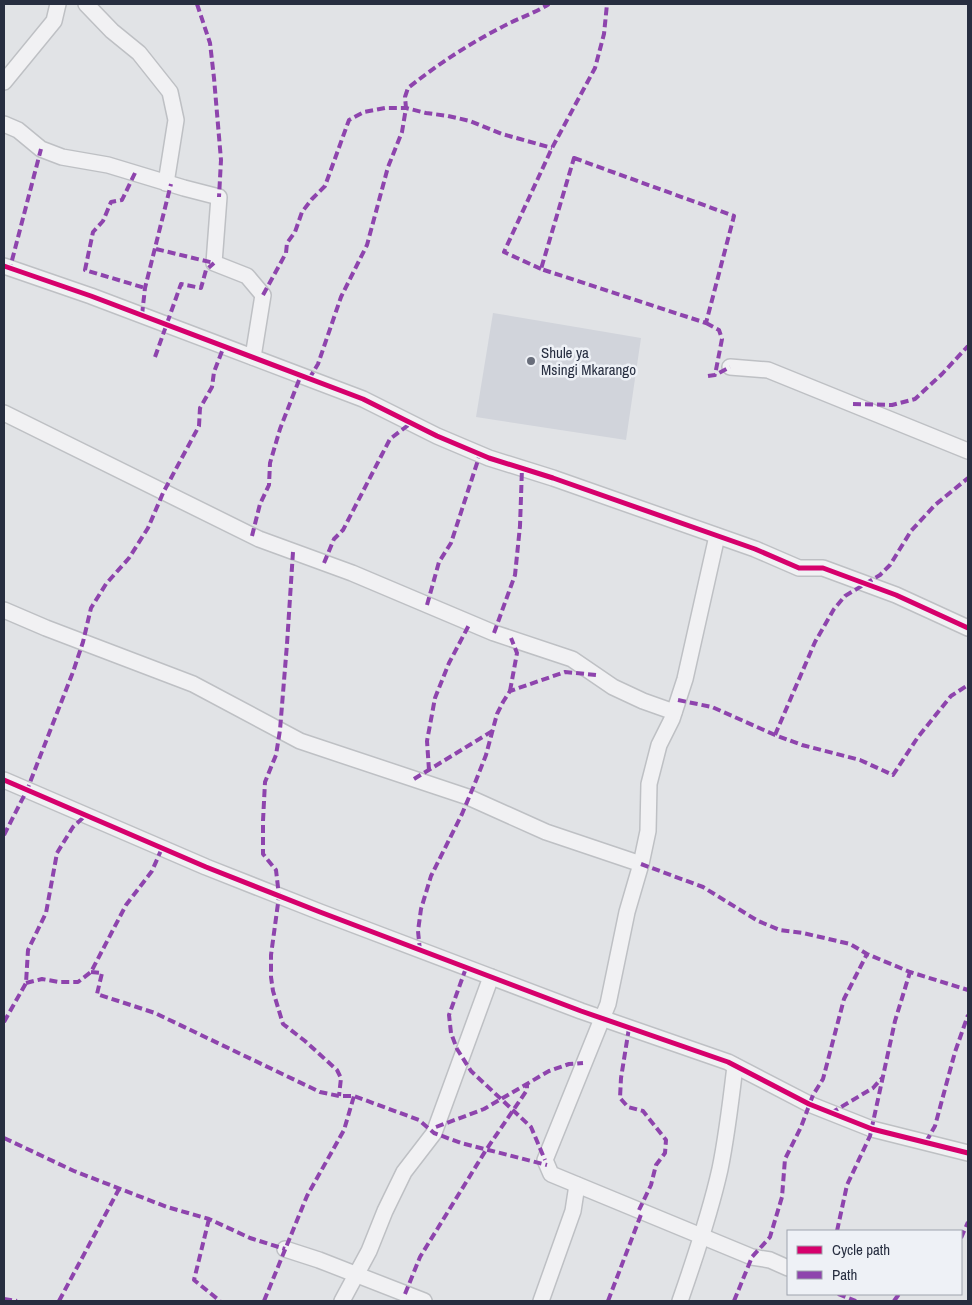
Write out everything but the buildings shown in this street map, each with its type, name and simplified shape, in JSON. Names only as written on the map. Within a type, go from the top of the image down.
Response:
[{"type":"street","points":[[4,82],[54,21],[58,4]]},
{"type":"street","points":[[86,4],[112,31],[139,53],[170,92],[176,120],[166,183]]},
{"type":"street","points":[[4,124],[18,130],[41,149],[62,157],[108,165],[219,197],[214,264],[248,276],[263,295],[253,357]]},
{"type":"street","points":[[4,266],[99,299],[363,399],[437,436],[489,458],[553,478],[717,536],[799,568],[823,568],[888,592],[968,628]]},
{"type":"street","points":[[730,367],[768,370],[968,451]]},
{"type":"street","points":[[4,412],[259,539],[352,573],[494,633],[572,659],[614,687],[643,701],[674,712]]},
{"type":"street","points":[[717,536],[685,678],[674,712],[659,745],[650,784],[648,831],[641,864],[627,912],[608,1004],[545,1160],[551,1174],[752,1257],[770,1260],[787,1268]]},
{"type":"street","points":[[4,610],[193,684],[300,741],[468,797],[546,832],[641,864]]},
{"type":"street","points":[[4,780],[215,870],[320,912],[735,1066],[809,1104],[872,1129],[968,1153]]},
{"type":"street","points":[[342,1301],[369,1251],[385,1211],[404,1172],[434,1133],[491,977]]},
{"type":"street","points":[[680,1301],[702,1236],[720,1168],[730,1113],[735,1066]]},
{"type":"street","points":[[541,1301],[573,1211],[577,1185]]},
{"type":"street","points":[[285,1249],[356,1274],[404,1298],[424,1301]]},
{"type":"shaded area","points":[[493,313],[641,338],[626,440],[476,417]]},
{"type":"marked path","points":[[197,4],[210,43],[214,78],[221,160],[219,197]]},
{"type":"marked path","points":[[309,379],[318,364],[341,297],[367,245],[388,167],[402,132],[406,108],[405,97],[408,88],[441,63],[476,41],[549,4]]},
{"type":"marked path","points":[[541,269],[504,252],[552,148],[595,68],[604,34],[607,4]]},
{"type":"marked path","points":[[263,295],[286,253],[287,243],[295,232],[302,212],[325,186],[349,120],[364,112],[385,108],[406,108],[448,116],[470,121],[502,134],[552,148]]},
{"type":"marked path","points":[[6,269],[10,268],[41,149]]},
{"type":"marked path","points":[[574,158],[734,216],[706,323],[541,269],[574,158]]},
{"type":"marked path","points":[[135,173],[122,200],[111,202],[103,221],[93,232],[85,270],[145,288]]},
{"type":"marked path","points":[[142,315],[145,288],[171,184]]},
{"type":"marked path","points":[[156,249],[214,263]]},
{"type":"marked path","points":[[155,357],[181,284],[201,288],[206,270],[214,263]]},
{"type":"marked path","points":[[706,323],[719,330],[722,339],[715,375]]},
{"type":"marked path","points":[[4,835],[27,790],[73,672],[83,642],[91,608],[106,584],[129,558],[148,528],[163,493],[199,426],[200,408],[212,387],[214,372],[224,346]]},
{"type":"marked path","points":[[853,404],[892,405],[915,399],[968,346]]},
{"type":"marked path","points":[[708,376],[715,375],[730,367]]},
{"type":"marked path","points":[[252,536],[260,504],[269,485],[270,463],[280,429],[301,375]]},
{"type":"marked path","points":[[324,563],[334,539],[343,530],[390,439],[411,423]]},
{"type":"marked path","points":[[427,605],[439,562],[451,543],[480,454]]},
{"type":"marked path","points":[[494,633],[515,575],[520,526],[522,468]]},
{"type":"marked path","points":[[775,735],[815,642],[834,609],[845,596],[880,575],[890,565],[911,531],[935,505],[968,478]]},
{"type":"marked path","points":[[293,552],[280,730],[276,755],[265,782],[263,854],[276,870],[279,896],[271,955],[271,977],[273,991],[283,1024],[337,1070],[341,1078],[339,1096]]},
{"type":"marked path","points":[[429,770],[427,741],[435,698],[449,663],[470,623]]},
{"type":"marked path","points":[[510,691],[517,653],[511,638]]},
{"type":"marked path","points":[[420,951],[418,931],[421,909],[431,876],[462,814],[486,755],[497,714],[510,691],[565,672],[596,675]]},
{"type":"marked path","points":[[678,700],[712,707],[775,735],[802,745],[860,760],[893,775],[918,737],[951,696],[968,685]]},
{"type":"marked path","points":[[414,779],[494,730]]},
{"type":"marked path","points":[[4,1022],[26,983],[28,950],[46,913],[57,853],[73,827],[86,815]]},
{"type":"marked path","points":[[26,983],[42,979],[59,982],[78,982],[91,972],[126,905],[152,871],[162,848]]},
{"type":"marked path","points":[[641,864],[703,887],[758,921],[780,930],[803,933],[850,944],[867,954],[910,972],[968,990]]},
{"type":"marked path","points":[[734,1301],[752,1257],[770,1237],[782,1197],[785,1159],[801,1127],[813,1095],[823,1079],[844,999],[867,954]]},
{"type":"marked path","points":[[466,968],[449,1015],[451,1033],[457,1049],[471,1071],[531,1127],[545,1160]]},
{"type":"marked path","points":[[91,972],[102,973],[97,994],[155,1013],[320,1092],[339,1096],[354,1096],[419,1120],[434,1133],[461,1143],[547,1165]]},
{"type":"marked path","points":[[837,1230],[847,1185],[870,1136],[895,1021],[910,972]]},
{"type":"marked path","points":[[926,1142],[935,1126],[955,1052],[968,1015]]},
{"type":"marked path","points":[[629,1028],[621,1078],[620,1098],[628,1107],[643,1111],[666,1140],[665,1153],[656,1165],[651,1185],[639,1210]]},
{"type":"marked path","points":[[436,1127],[484,1109],[549,1071],[569,1064],[583,1063]]},
{"type":"marked path","points":[[831,1113],[873,1088],[882,1078]]},
{"type":"marked path","points":[[405,1294],[420,1257],[486,1150],[527,1090],[527,1083]]},
{"type":"marked path","points":[[264,1301],[307,1196],[344,1130],[354,1096]]},
{"type":"marked path","points":[[4,1138],[74,1171],[167,1207],[209,1219],[250,1238],[285,1249]]},
{"type":"marked path","points":[[59,1301],[119,1189]]},
{"type":"marked path","points":[[608,1301],[642,1212]]},
{"type":"marked path","points":[[209,1219],[194,1280],[220,1301]]},
{"type":"marked path","points":[[962,1236],[968,1222]]},
{"type":"marked path","points":[[841,1295],[856,1301]]},
{"type":"marked path","points":[[894,1301],[898,1295]]},
{"type":"marked path","points":[[4,1299],[17,1301]]},
{"type":"cycle path","points":[[4,266],[91,296],[363,399],[437,436],[489,458],[553,478],[755,549],[799,568],[823,568],[896,595],[968,628]]},
{"type":"cycle path","points":[[4,780],[206,867],[320,912],[581,1011],[728,1062],[809,1104],[872,1129],[968,1153]]},
{"type":"place","name":"Shule ya Msingi Mkarango","points":[[531,361]]}]
